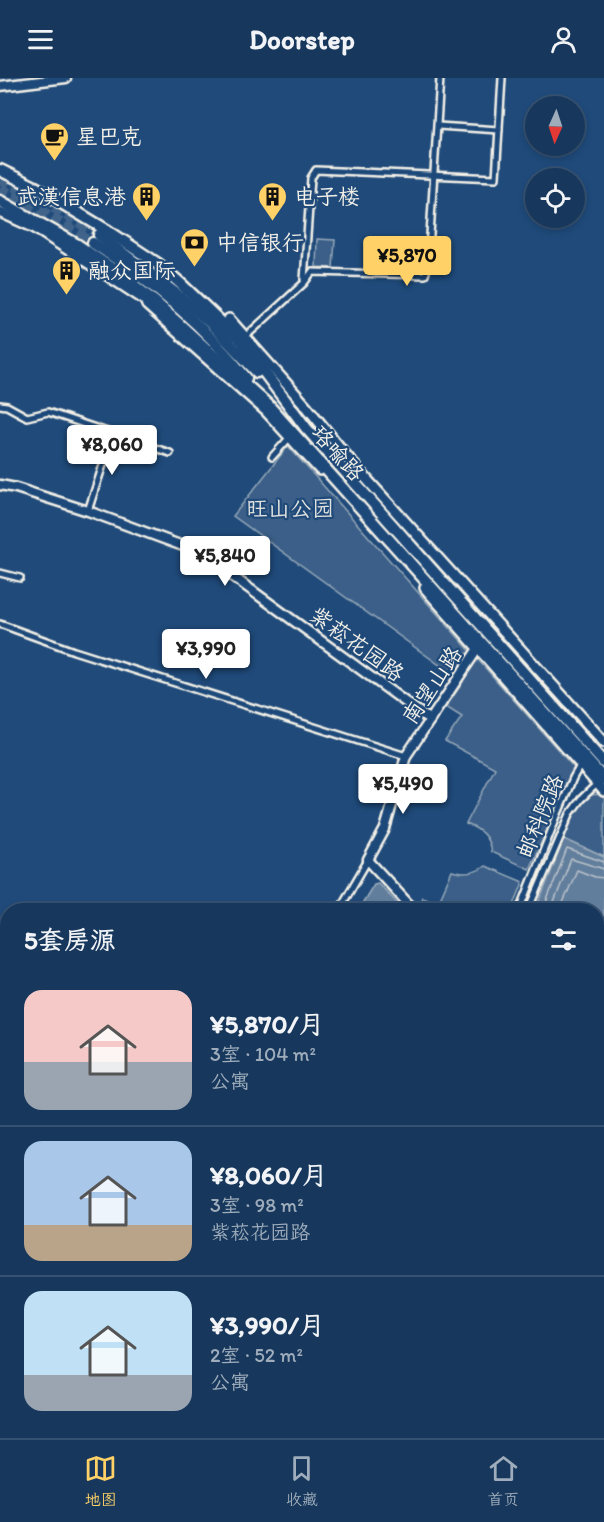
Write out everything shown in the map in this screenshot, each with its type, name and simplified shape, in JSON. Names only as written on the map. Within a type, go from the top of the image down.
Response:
[{"type":"highway","name":"珞喻路","points":[[0,170],[83,216],[158,264],[243,339],[277,392],[306,428],[587,758],[603,782]]},
{"type":"highway","points":[[0,181],[8,176],[16,177]]},
{"type":"highway","name":"珞喻路","points":[[0,203],[76,244],[120,274],[269,406],[291,435],[480,646],[587,758],[604,763]]},
{"type":"highway","points":[[269,406],[228,356],[180,307],[96,239],[178,295],[210,323],[277,392]]},
{"type":"main road","points":[[0,203],[145,300],[147,305],[291,435]]},
{"type":"main road","points":[[229,319],[243,339],[307,407],[353,464],[604,742]]},
{"type":"street","points":[[0,86],[66,78]]},
{"type":"street","points":[[243,339],[304,283],[312,272],[425,275],[428,266],[435,175],[440,78]]},
{"type":"street","points":[[304,283],[311,178],[316,170],[496,178],[502,78]]},
{"type":"street","points":[[438,126],[499,130]]},
{"type":"street","points":[[0,405],[7,406],[27,417],[48,412],[170,453]]},
{"type":"street","points":[[88,511],[113,434]]},
{"type":"street","points":[[272,457],[291,435]]},
{"type":"street","name":"紫菘花园路","points":[[0,485],[88,511],[199,552],[430,720]]},
{"type":"street","points":[[0,573],[20,578]]},
{"type":"street","points":[[0,624],[74,651],[406,756]]},
{"type":"street","name":"南望山路","points":[[343,903],[385,830],[406,756],[480,646]]},
{"type":"street","name":"邮科院路","points":[[523,903],[573,778],[587,758],[604,742]]},
{"type":"street","points":[[532,903],[570,814],[581,799],[603,782]]},
{"type":"street","points":[[368,860],[408,903]]},
{"type":"green space","points":[[317,239],[335,240],[333,268],[316,267]]},
{"type":"green space","name":"旺山公园","points":[[288,446],[575,769],[529,869],[491,852],[483,834],[466,824],[495,768],[445,741],[462,717],[446,707],[463,682],[233,516]]},
{"type":"green space","points":[[601,794],[604,798],[604,857],[564,839],[574,815],[586,798],[590,795]]},
{"type":"green space","points":[[485,866],[523,882],[515,903],[438,903],[452,871],[469,873]]},
{"type":"green space","points":[[422,897],[438,903],[420,903]]},
{"type":"water","points":[[564,839],[604,857],[604,903],[539,903]]},
{"type":"water","points":[[378,883],[397,903],[362,903],[374,884]]},
{"type":"tunnel","points":[[0,180],[37,198],[99,235]]},
{"type":"tunnel","points":[[0,188],[33,205],[93,243]]},
{"type":"place","name":"星巴克","points":[[55,162]]},
{"type":"place","name":"武漢信息港","points":[[147,222]]},
{"type":"place","name":"电子楼","points":[[273,222]]},
{"type":"place","name":"中信银行","points":[[195,268]]},
{"type":"place","name":"融众国际","points":[[67,296]]}]
